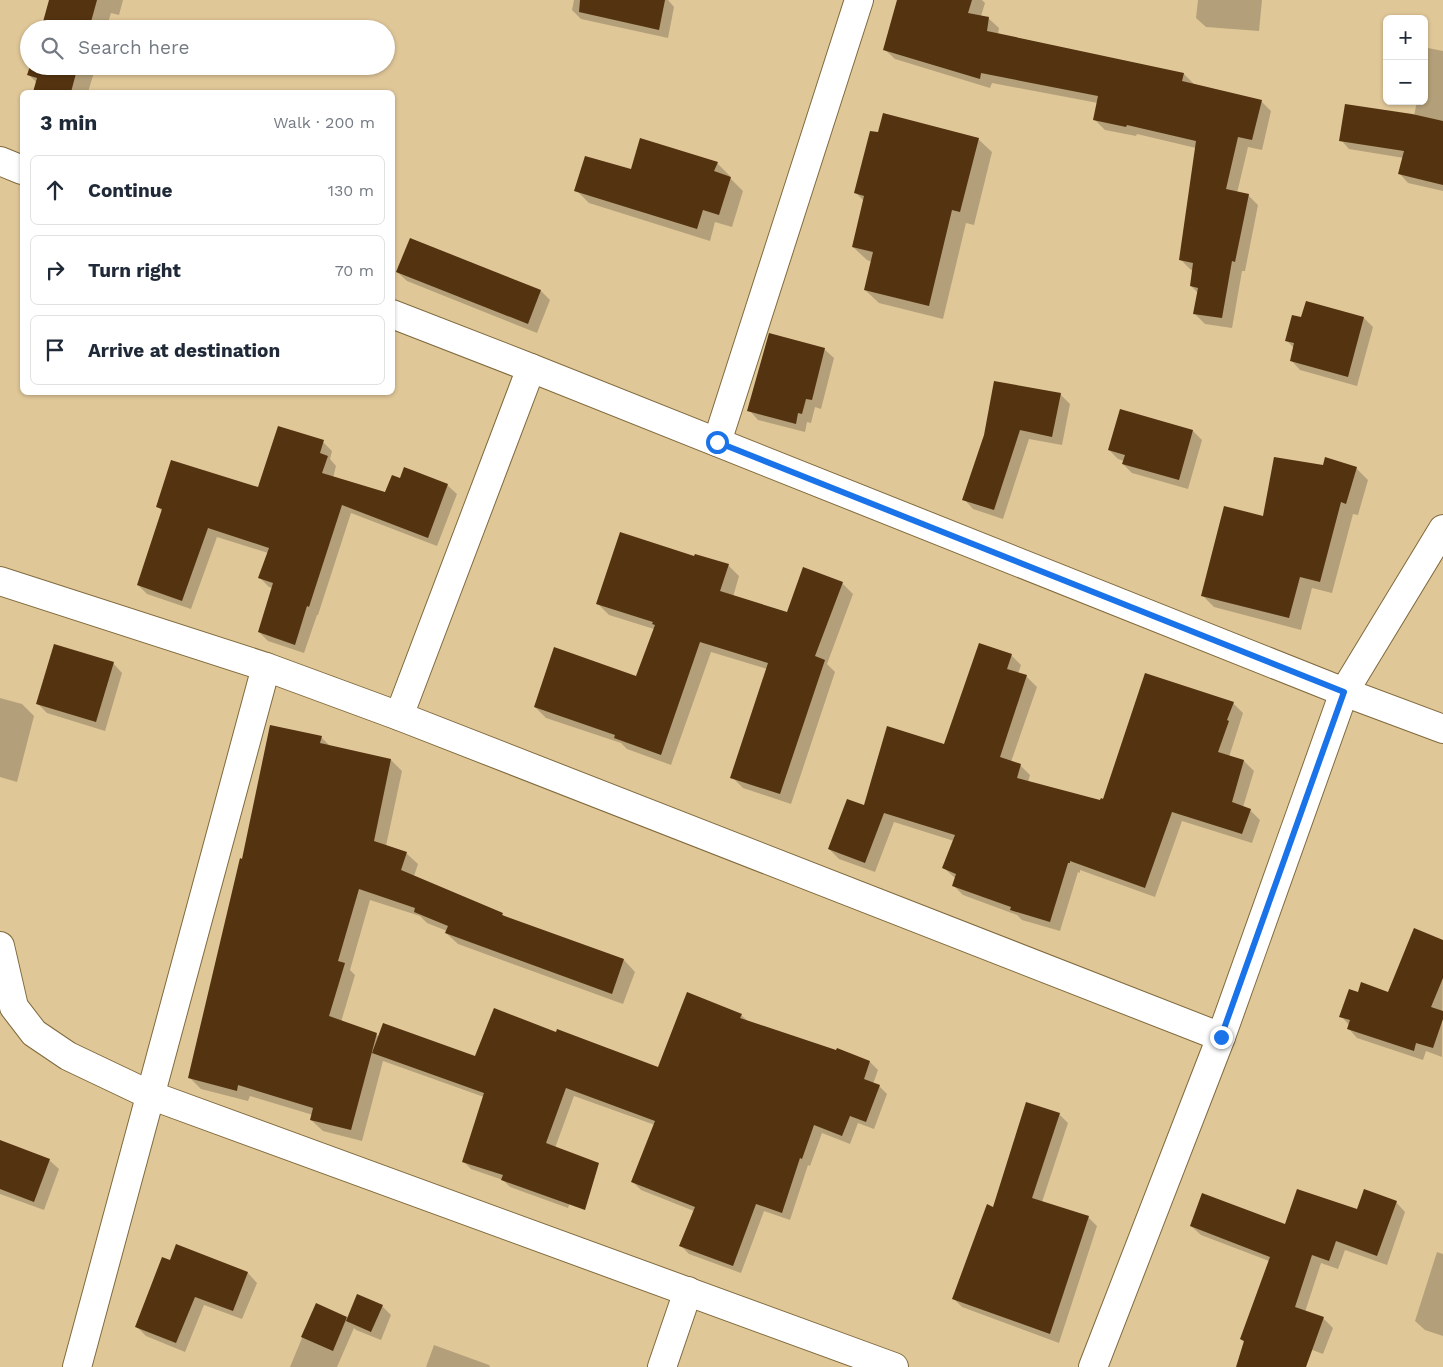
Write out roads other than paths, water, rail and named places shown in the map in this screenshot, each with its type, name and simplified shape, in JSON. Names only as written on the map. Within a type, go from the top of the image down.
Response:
[{"type":"street","points":[[717,442],[859,0]]},
{"type":"street","points":[[0,161],[20,169]]},
{"type":"street","points":[[395,315],[1344,692],[1443,728]]},
{"type":"street","points":[[399,716],[531,368]]},
{"type":"street","points":[[1093,1367],[1221,1037],[1344,692],[1443,529]]},
{"type":"street","points":[[0,581],[266,667],[399,716],[1221,1037]]},
{"type":"street","points":[[77,1367],[266,667]]},
{"type":"street","points":[[0,946],[14,1007],[34,1033],[68,1056],[150,1095],[894,1367]]},
{"type":"street","points":[[662,1367],[688,1291]]}]
